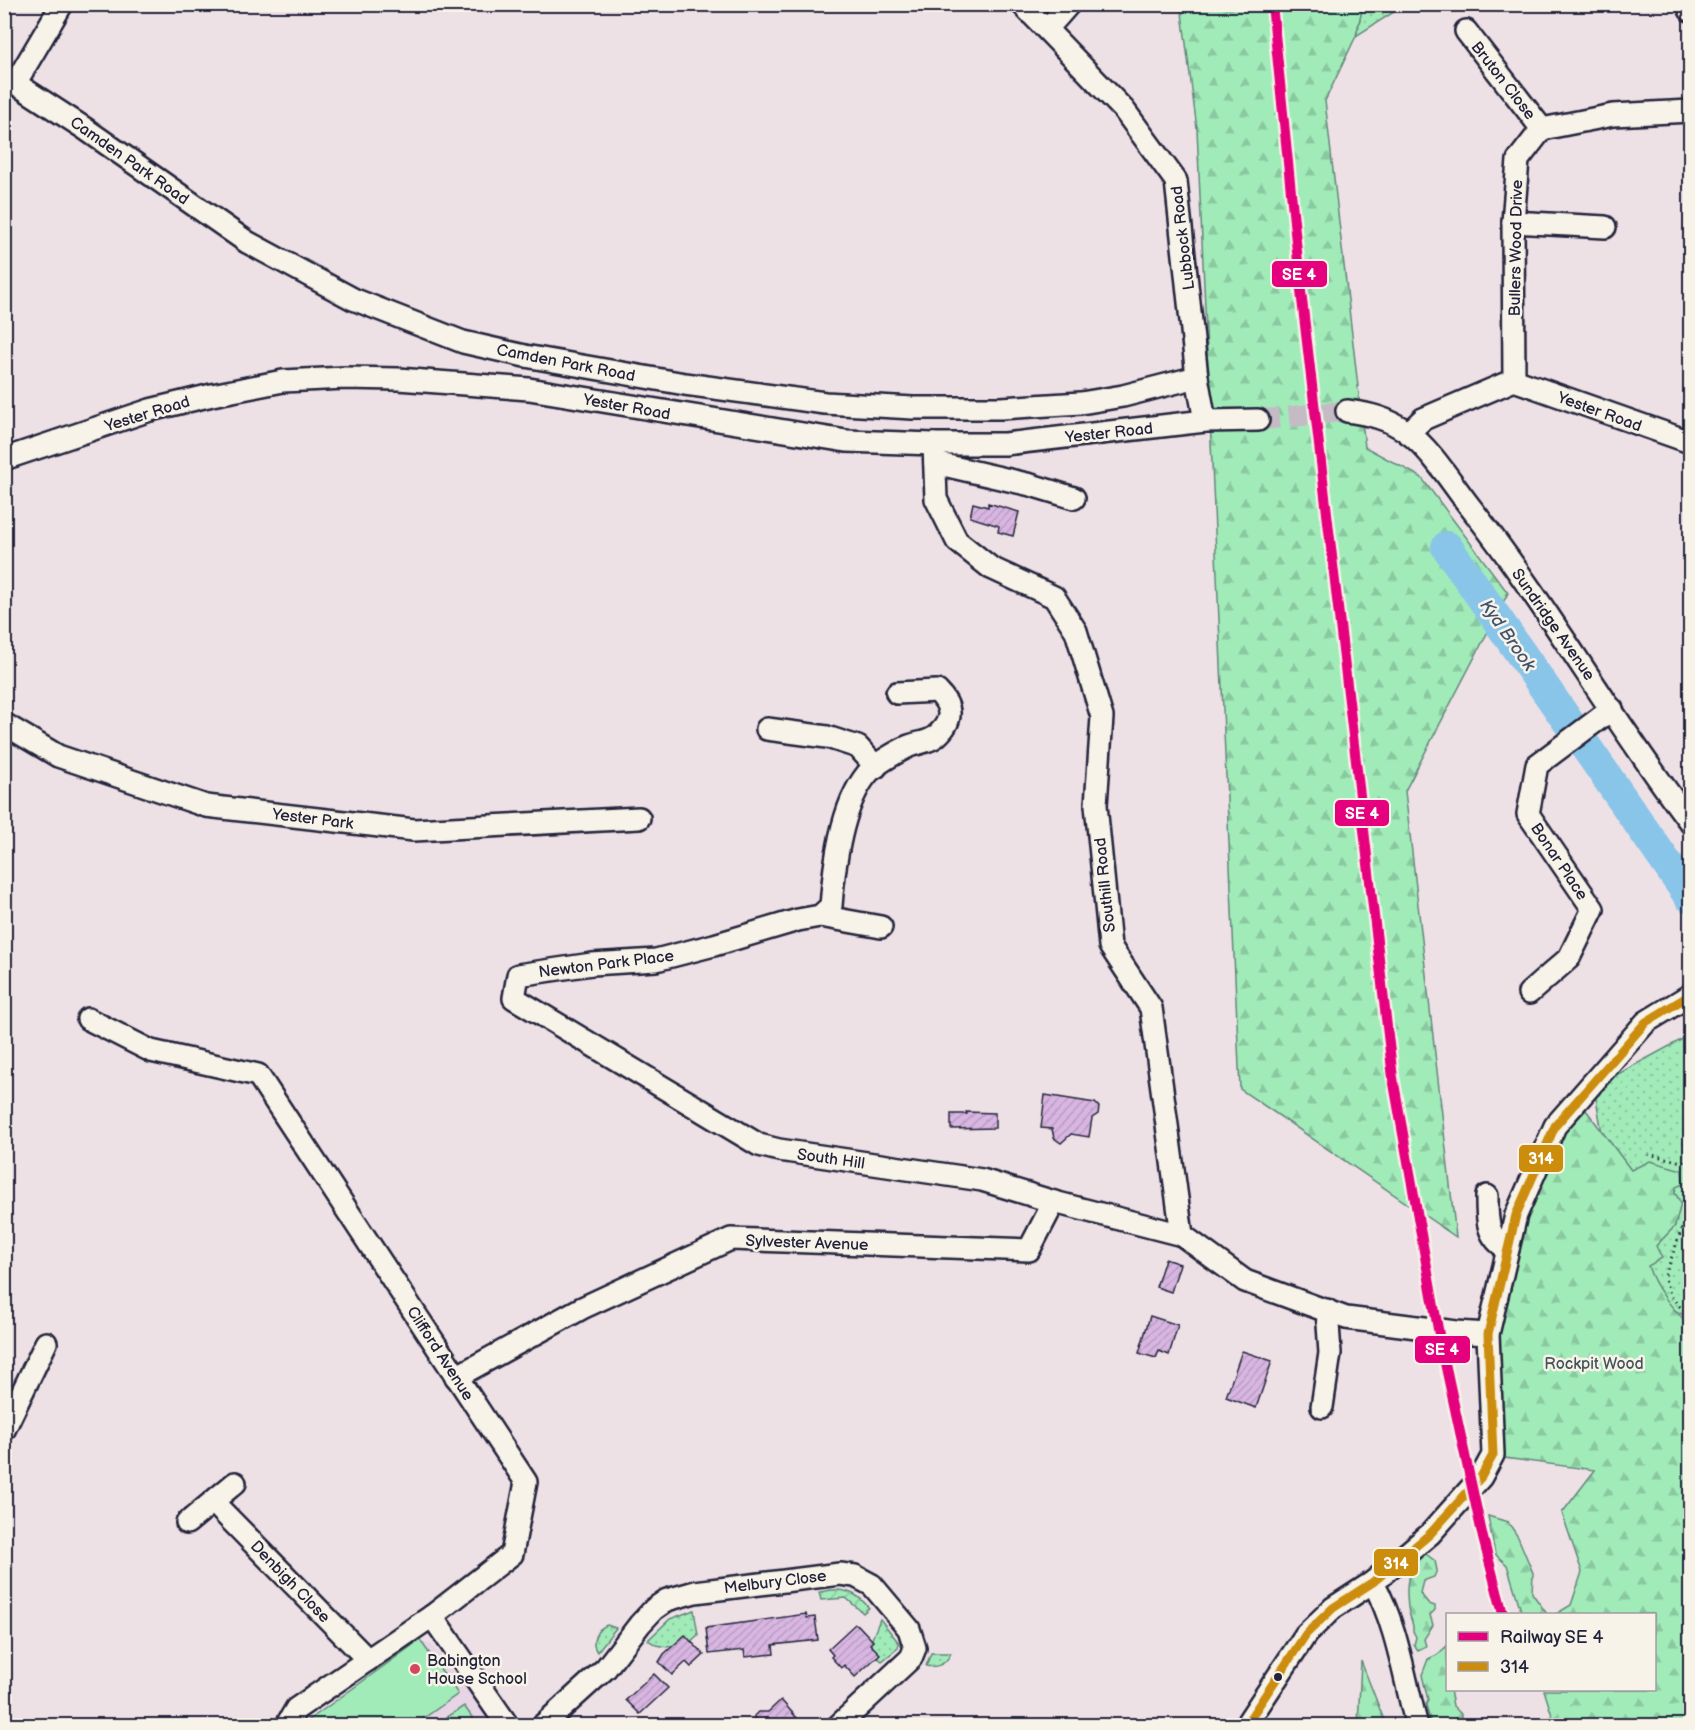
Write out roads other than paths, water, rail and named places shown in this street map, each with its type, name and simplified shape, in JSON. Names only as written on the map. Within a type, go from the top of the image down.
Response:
[{"type":"street","points":[[10,79],[62,4]]},
{"type":"street","name":"Lubbock Road","points":[[1022,4],[1124,111],[1176,181],[1197,377],[1205,421]]},
{"type":"street","points":[[1047,29],[1069,4]]},
{"type":"street","points":[[1688,4],[1690,10]]},
{"type":"street","name":"Bruton Close","points":[[1466,31],[1542,129]]},
{"type":"street","name":"Camden Park Road","points":[[10,79],[247,242],[352,299],[464,342],[525,356],[685,384],[825,403],[913,408],[1001,408],[1081,403],[1123,396],[1197,377]]},
{"type":"street","points":[[1542,129],[1613,115],[1690,111]]},
{"type":"street","name":"Bullers Wood Drive","points":[[1514,380],[1513,222],[1518,160],[1542,129]]},
{"type":"street","points":[[1513,222],[1605,227]]},
{"type":"street","name":"Yester Road","points":[[4,459],[150,410],[212,394],[283,381],[345,378],[398,379],[529,389],[934,454],[1205,421],[1258,420]]},
{"type":"street","points":[[1347,411],[1368,413],[1387,420],[1408,433],[1423,419],[1514,380]]},
{"type":"street","name":"Yester Road","points":[[1514,380],[1690,442]]},
{"type":"street","name":"Sundridge Avenue","points":[[1408,433],[1424,448],[1493,536],[1690,822]]},
{"type":"street","points":[[934,454],[1074,498]]},
{"type":"street","name":"Southill Road","points":[[934,454],[936,499],[957,541],[991,568],[1054,597],[1076,631],[1102,717],[1096,805],[1110,946],[1151,1008],[1182,1235]]},
{"type":"street","points":[[820,916],[831,906],[841,837],[853,796],[868,773],[910,746],[933,738],[945,725],[950,715],[947,702],[937,691],[897,693]]},
{"type":"street","name":"Bonar Place","points":[[1529,993],[1569,958],[1593,909],[1528,814],[1537,765],[1612,709]]},
{"type":"street","name":"Yester Park","points":[[4,724],[58,756],[206,806],[414,830],[639,818]]},
{"type":"street","points":[[767,729],[827,737],[858,747],[876,767]]},
{"type":"street","name":"Newton Park Place","points":[[513,998],[518,975],[592,964],[656,960],[798,920],[820,916],[881,927]]},
{"type":"street","points":[[1245,1725],[1306,1634],[1333,1608],[1373,1582],[1430,1534],[1481,1477],[1494,1455],[1488,1334],[1516,1215],[1555,1126],[1646,1022],[1690,995]]},
{"type":"street","name":"South Hill","points":[[513,998],[759,1145],[779,1150],[982,1180],[1054,1202],[1182,1235]]},
{"type":"street","name":"Clifford Avenue","points":[[88,1019],[151,1051],[258,1075],[526,1482],[512,1554],[432,1616],[296,1709],[286,1725]]},
{"type":"street","points":[[1487,1196],[1490,1234],[1500,1245],[1508,1249]]},
{"type":"street","name":"Sylvester Avenue","points":[[456,1377],[582,1308],[731,1239],[1029,1250],[1054,1202]]},
{"type":"street","points":[[1182,1235],[1245,1281],[1346,1318],[1488,1334]]},
{"type":"street","points":[[1322,1407],[1330,1353],[1327,1310]]},
{"type":"street","points":[[4,1430],[47,1344]]},
{"type":"street","points":[[187,1523],[235,1483]]},
{"type":"street","name":"Denbigh Close","points":[[213,1502],[368,1660]]},
{"type":"street","name":"Melbury Close","points":[[542,1725],[606,1668],[640,1624],[654,1609],[667,1600],[695,1592],[840,1574],[855,1576],[872,1585],[909,1629],[915,1648],[910,1658],[838,1725]]},
{"type":"street","points":[[1373,1582],[1380,1594],[1393,1632],[1417,1725]]},
{"type":"street","points":[[432,1616],[508,1725]]},
{"type":"waterway","name":"Kyd Brook","points":[[1447,547],[1569,723]]},
{"type":"waterway","name":"Kyd Brook","points":[[1586,747],[1690,897]]},
{"type":"tunnel","points":[[1258,420],[1347,411]]},
{"type":"place","name":"Babington House School","points":[[415,1669]]},
{"type":"park label","name":"Rockpit Wood","points":[[1594,1363]]}]
